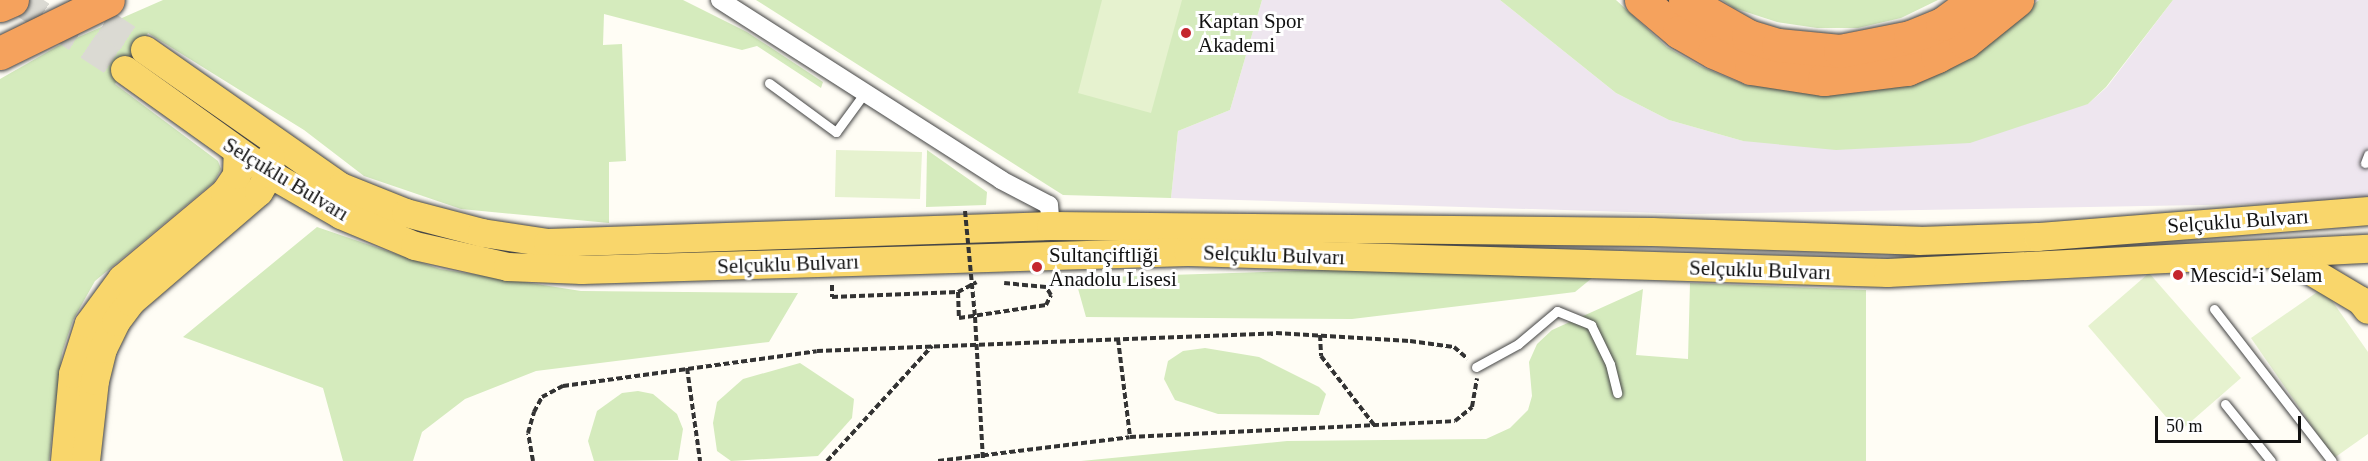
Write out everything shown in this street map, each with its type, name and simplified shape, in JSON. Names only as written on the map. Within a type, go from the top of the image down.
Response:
[{"type":"highway","points":[[0,5],[12,0]]},
{"type":"highway","points":[[0,53],[108,0]]},
{"type":"highway","points":[[1641,0],[1678,32],[1714,52],[1751,68],[1824,79],[1868,77],[1927,60],[1965,42],[2017,0]]},
{"type":"highway","points":[[1685,0],[1748,36],[1790,47],[1840,51],[1910,38],[1942,24],[1975,0]]},
{"type":"main road","name":"Selçuklu Bulvarı","points":[[145,50],[341,188],[406,213],[482,233],[548,243],[1051,226],[1652,232],[1919,241],[2038,237],[2368,211]]},
{"type":"main road","name":"Selçuklu Bulvarı","points":[[124,70],[270,174],[341,215],[415,246],[508,267],[582,270],[1188,252],[1888,273],[2368,249]]},
{"type":"main road","points":[[87,461],[95,381],[103,349],[116,322],[131,302],[246,206],[270,174],[272,160],[267,135]]},
{"type":"main road","points":[[65,461],[73,374],[89,324],[122,279],[225,193],[237,175],[238,152]]},
{"type":"main road","points":[[2282,255],[2361,301],[2368,310]]},
{"type":"street","points":[[720,0],[1001,180],[1049,205],[1051,226]]},
{"type":"lane","points":[[769,84],[836,132],[866,92]]},
{"type":"lane","points":[[2214,309],[2332,461]]},
{"type":"lane","points":[[1476,367],[1518,344],[1557,311],[1591,325],[1610,364],[1617,393]]},
{"type":"lane","points":[[2225,404],[2271,461]]},
{"type":"path","points":[[965,211],[975,317],[982,458]]},
{"type":"path","points":[[831,263],[832,297],[958,292],[959,318],[1046,305],[1051,295],[1046,287],[1001,283]]},
{"type":"path","points":[[533,461],[528,434],[542,397],[563,386],[817,351],[976,342],[1276,333],[1454,347],[1476,367],[1478,389],[1472,407],[1455,421],[1375,427],[1130,437],[982,458],[938,461]]},
{"type":"path","points":[[1320,335],[1321,356],[1375,427]]},
{"type":"path","points":[[1118,339],[1130,437]]},
{"type":"path","points":[[827,461],[932,346]]},
{"type":"path","points":[[687,368],[700,461]]},
{"type":"shaded area","points":[[1262,0],[1500,0],[1616,93],[1669,120],[1743,141],[2088,104],[2107,87],[2173,0],[2368,0],[2368,202],[1692,214],[1171,198],[1178,131],[1230,110]]},
{"type":"green space","points":[[163,0],[683,0],[747,32],[823,82],[821,88],[757,46],[742,50],[604,14],[603,45],[622,44],[626,161],[609,162],[609,223],[461,209],[364,176],[304,130],[148,33],[115,84],[218,161],[221,169],[214,182],[95,281],[73,320],[62,353],[49,461],[0,461],[0,79],[58,46]]},
{"type":"green space","points":[[756,0],[1262,0],[1230,110],[1178,131],[1171,198],[1063,195]]},
{"type":"green space","points":[[1102,0],[1182,0],[1151,113],[1078,93]]},
{"type":"green space","points":[[1500,0],[1616,0],[1667,47],[1702,67],[1746,85],[1814,92],[1973,55],[2039,0],[2173,0],[2106,87],[2088,104],[1970,143],[1836,150],[1743,141],[1669,120],[1616,93]]},
{"type":"green space","points":[[1722,0],[1938,0],[1901,18],[1858,28],[1817,28],[1777,22],[1734,8]]},
{"type":"green space","points":[[836,150],[922,152],[920,199],[835,197]]},
{"type":"green space","points":[[927,150],[987,192],[986,205],[926,207]]},
{"type":"green space","points":[[317,227],[440,269],[581,291],[798,293],[769,342],[536,371],[465,399],[422,432],[413,461],[343,461],[323,388],[183,337]]},
{"type":"green space","points":[[1327,270],[1592,278],[1575,292],[1352,319],[1086,317],[1075,278]]},
{"type":"green space","points":[[2149,273],[2241,378],[2179,432],[2088,326]]},
{"type":"green space","points":[[1690,283],[1866,290],[1866,461],[1081,461],[1287,441],[1486,439],[1510,428],[1528,410],[1532,396],[1529,362],[1537,344],[1552,330],[1643,289],[1636,355],[1688,359]]},
{"type":"green space","points":[[2323,288],[2368,352],[2368,434],[2334,458],[2251,338]]},
{"type":"green space","points":[[1205,348],[1259,357],[1319,387],[1326,394],[1319,415],[1218,414],[1175,400],[1164,379],[1168,361],[1183,351]]},
{"type":"green space","points":[[800,363],[854,399],[852,418],[818,456],[731,461],[717,451],[713,423],[717,402],[743,379]]},
{"type":"green space","points":[[638,391],[653,394],[677,414],[683,429],[678,460],[594,461],[588,441],[597,411],[622,393]]},
{"type":"tunnel","points":[[18,0],[125,70]]},
{"type":"tunnel","points":[[69,0],[145,50]]},
{"type":"place","name":"Kaptan Spor Akademi","points":[[1186,33]]},
{"type":"place","name":"Sultançiftliği Anadolu Lisesi","points":[[1037,267]]},
{"type":"place","name":"Mescid-i Selam","points":[[2178,275]]}]
